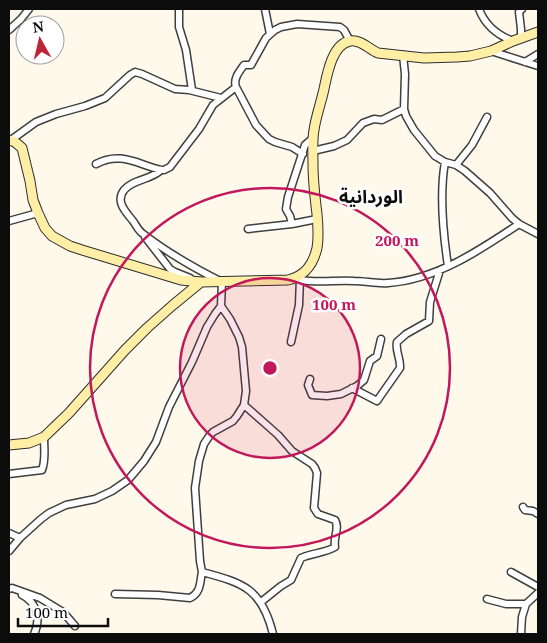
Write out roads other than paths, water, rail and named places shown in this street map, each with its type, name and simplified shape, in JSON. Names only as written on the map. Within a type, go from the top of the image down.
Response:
[{"type":"street","points":[[9,30],[29,9]]},
{"type":"street","points":[[179,9],[179,27],[186,50],[192,90]]},
{"type":"street","points":[[265,9],[270,34]]},
{"type":"street","points":[[479,9],[485,21],[496,32],[517,40]]},
{"type":"street","points":[[517,40],[521,29],[519,12],[522,9]]},
{"type":"street","points":[[303,154],[292,147],[272,141],[258,128],[235,84],[235,79],[244,65],[250,65],[266,38],[275,30],[287,25],[302,24],[340,28],[344,30],[350,41]]},
{"type":"street","points":[[291,342],[300,305],[300,279],[310,266],[317,250],[318,230],[313,165],[314,130],[328,68],[332,58],[342,45],[350,41],[356,41],[378,53],[424,58],[447,58],[490,52],[538,32]]},
{"type":"street","points":[[490,52],[538,66]]},
{"type":"street","points":[[525,62],[538,54]]},
{"type":"street","points":[[403,55],[405,74],[404,109],[408,121],[425,144],[435,156],[465,171],[490,193],[518,224],[538,234]]},
{"type":"street","points":[[10,140],[28,127],[46,118],[105,98],[135,72],[171,88],[192,90],[221,98]]},
{"type":"street","points":[[96,164],[118,158],[160,170],[170,167],[199,129],[213,105],[236,86]]},
{"type":"street","points":[[313,151],[334,146],[347,140],[363,123],[374,119],[382,120],[404,109]]},
{"type":"street","points":[[456,166],[472,146],[487,117]]},
{"type":"street","points":[[292,224],[286,210],[286,204],[305,145],[314,138]]},
{"type":"street","points":[[10,140],[22,148],[33,200],[49,233],[70,246],[181,280],[222,282],[300,279],[311,282],[353,281],[385,283],[407,280],[448,266],[518,224]]},
{"type":"street","points":[[445,162],[443,212],[448,266]]},
{"type":"street","points":[[160,170],[156,175],[125,189],[121,198],[123,210],[170,269],[180,275],[201,282]]},
{"type":"street","points":[[9,221],[38,213]]},
{"type":"street","points":[[248,229],[317,219]]},
{"type":"street","points":[[143,234],[222,282]]},
{"type":"street","points":[[352,388],[373,399],[377,400],[379,398],[401,365],[396,349],[397,342],[406,334],[429,321],[430,302],[440,270]]},
{"type":"street","points":[[9,445],[29,443],[44,437],[69,413],[147,328],[201,282]]},
{"type":"street","points":[[9,551],[41,519],[56,509],[102,496],[120,487],[132,476],[153,448],[171,402],[189,368],[207,327],[221,306],[222,282]]},
{"type":"street","points":[[115,594],[190,598],[198,592],[202,572],[195,488],[204,444],[213,432],[233,421],[244,405],[246,379],[240,341],[230,319],[221,306]]},
{"type":"street","points":[[310,379],[308,385],[312,395],[327,396],[341,394],[352,388],[364,380],[370,362],[377,356],[381,339]]},
{"type":"street","points":[[244,405],[278,435],[292,451],[312,464],[317,473],[314,508],[318,514],[335,520],[337,524],[335,547],[301,558],[290,580],[261,602]]},
{"type":"street","points":[[9,474],[37,471],[43,468],[44,437]]},
{"type":"street","points":[[523,507],[525,510],[538,514]]},
{"type":"street","points":[[9,533],[20,538]]},
{"type":"street","points":[[202,572],[222,577],[252,592],[261,602],[273,634]]},
{"type":"street","points":[[511,572],[538,587]]},
{"type":"street","points":[[9,590],[12,588],[40,598],[62,612],[74,626]]},
{"type":"street","points":[[9,590],[27,598],[36,611],[38,620],[34,634]]},
{"type":"street","points":[[521,634],[522,616],[526,604],[538,593]]},
{"type":"street","points":[[487,599],[506,604],[526,604]]},
{"type":"district","name":"الوردانية","points":[[371,196]]}]
